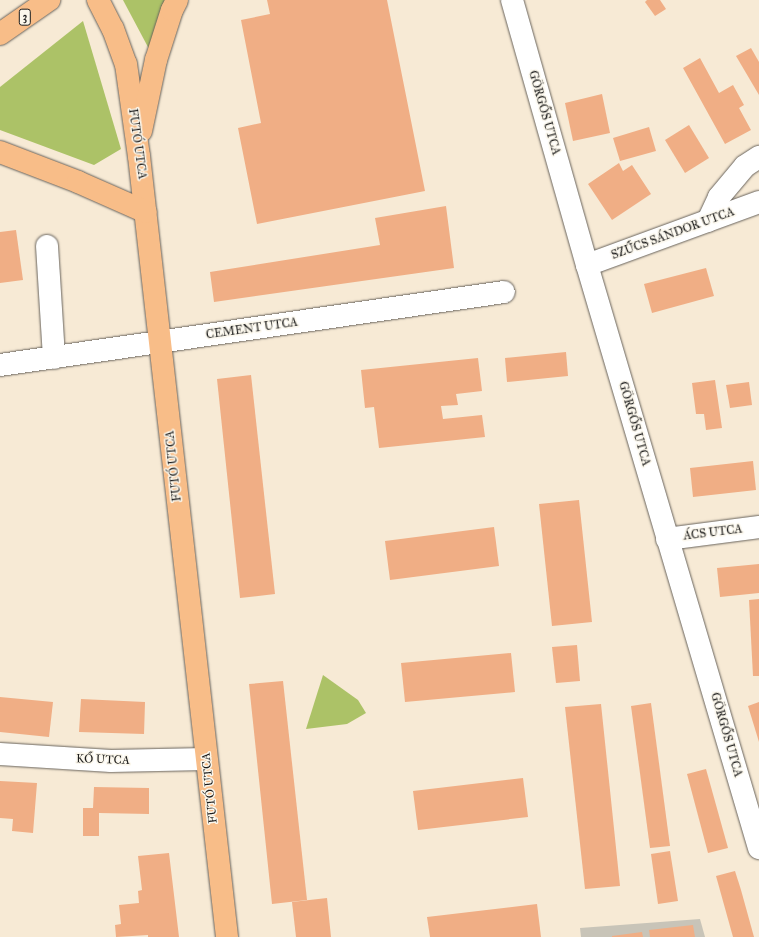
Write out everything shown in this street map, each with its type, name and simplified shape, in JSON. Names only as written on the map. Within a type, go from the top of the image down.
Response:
[{"type":"main road","name":"3","points":[[0,34],[49,0]]},
{"type":"main road","name":"FUTÓ UTCA","points":[[98,0],[113,29],[126,64],[138,146],[227,937]]},
{"type":"main road","points":[[138,146],[156,60],[172,10],[177,0]]},
{"type":"main road","points":[[0,152],[78,182],[146,212]]},
{"type":"street","name":"GÖRGŐS UTCA","points":[[512,0],[587,265],[759,848]]},
{"type":"street","points":[[708,221],[719,197],[745,166],[759,157]]},
{"type":"street","name":"SZŰCS SÁNDOR UTCA","points":[[587,265],[759,202]]},
{"type":"street","points":[[47,246],[54,358]]},
{"type":"street","name":"CEMENT UTCA","points":[[0,365],[504,292]]},
{"type":"street","name":"ÁCS UTCA","points":[[668,539],[759,527]]},
{"type":"street","name":"KŐ UTCA","points":[[0,754],[111,761],[206,759]]},
{"type":"shaded area","points":[[700,919],[705,937],[581,937],[580,928]]},
{"type":"green space","points":[[123,0],[173,0],[149,49]]},
{"type":"green space","points":[[83,21],[121,149],[94,165],[0,130],[0,87]]},
{"type":"green space","points":[[323,675],[358,700],[366,713],[347,724],[306,729]]},
{"type":"building","points":[[267,0],[387,0],[425,191],[257,224],[238,128],[261,123],[241,20],[270,14]]},
{"type":"building","points":[[647,0],[660,0],[666,9],[655,16],[645,2]]},
{"type":"building","points":[[751,48],[759,62],[759,95],[736,56]]},
{"type":"building","points":[[700,58],[719,93],[733,85],[744,105],[739,108],[751,130],[725,144],[683,68]]},
{"type":"building","points":[[602,94],[610,133],[573,141],[565,103]]},
{"type":"building","points":[[689,125],[709,158],[685,173],[665,140]]},
{"type":"building","points":[[649,127],[656,151],[620,161],[613,138]]},
{"type":"building","points":[[619,163],[623,171],[632,165],[651,194],[612,220],[588,184]]},
{"type":"building","points":[[446,206],[454,268],[214,302],[210,272],[380,245],[375,218]]},
{"type":"building","points":[[16,230],[23,280],[0,283],[0,232]]},
{"type":"building","points":[[706,268],[714,296],[652,313],[644,284]]},
{"type":"building","points":[[566,352],[568,376],[507,382],[505,358]]},
{"type":"building","points":[[478,358],[482,391],[456,394],[458,405],[441,406],[443,419],[482,415],[485,437],[379,448],[374,407],[365,408],[361,370]]},
{"type":"building","points":[[251,375],[275,594],[240,598],[217,379]]},
{"type":"building","points":[[715,380],[722,428],[706,430],[704,414],[696,414],[692,383]]},
{"type":"building","points":[[749,382],[752,405],[730,408],[726,385]]},
{"type":"building","points":[[753,461],[756,490],[693,497],[690,468]]},
{"type":"building","points":[[579,500],[592,622],[552,626],[539,504]]},
{"type":"building","points":[[494,527],[499,566],[390,580],[385,541]]},
{"type":"building","points":[[759,564],[759,593],[720,597],[717,568]]},
{"type":"building","points":[[759,599],[759,676],[753,676],[749,600]]},
{"type":"building","points":[[577,645],[580,681],[556,683],[552,647]]},
{"type":"building","points":[[511,653],[515,692],[405,702],[401,663]]},
{"type":"building","points":[[283,681],[307,900],[272,904],[249,684]]},
{"type":"building","points":[[0,697],[53,702],[49,737],[0,732]]},
{"type":"building","points":[[81,699],[145,702],[144,734],[79,732]]},
{"type":"building","points":[[759,702],[759,742],[748,706]]},
{"type":"building","points":[[651,703],[670,846],[650,848],[631,706]]},
{"type":"building","points":[[601,704],[620,886],[585,889],[565,707]]},
{"type":"building","points":[[706,769],[728,848],[708,853],[687,774]]},
{"type":"building","points":[[523,778],[528,817],[418,830],[413,791]]},
{"type":"building","points":[[0,781],[37,783],[33,833],[12,831],[13,819],[0,818]]},
{"type":"building","points":[[94,787],[149,788],[149,814],[99,813],[99,836],[83,836],[83,808],[93,808]]},
{"type":"building","points":[[670,851],[678,901],[658,904],[651,854]]},
{"type":"building","points":[[169,853],[179,937],[148,937],[148,935],[116,937],[115,925],[121,924],[119,905],[139,903],[138,891],[142,890],[138,856]]},
{"type":"building","points":[[735,871],[754,937],[733,937],[716,876]]},
{"type":"building","points":[[327,898],[331,937],[296,937],[292,902]]},
{"type":"building","points":[[537,904],[541,937],[430,937],[427,917]]},
{"type":"building","points":[[693,925],[695,937],[650,937],[649,930]]},
{"type":"building","points":[[642,932],[643,937],[612,937],[612,936]]}]
